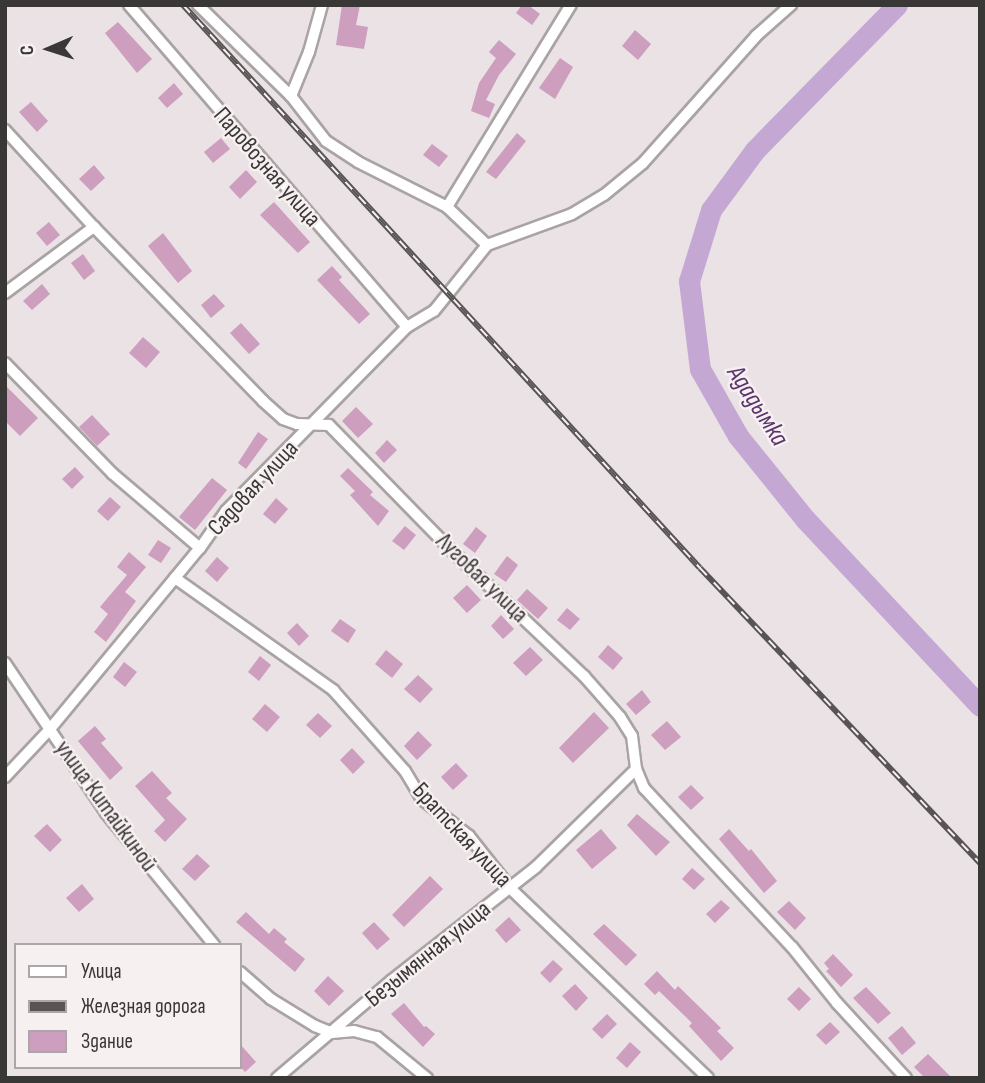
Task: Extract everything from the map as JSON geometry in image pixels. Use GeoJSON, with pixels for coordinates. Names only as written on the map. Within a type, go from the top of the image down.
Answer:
{"type":"FeatureCollection","features":[{"type":"Feature","properties":{"kind":"street","name":"Паровозная улица"},"geometry":{"type":"LineString","coordinates":[[129,5],[407,327]]}},
{"type":"Feature","properties":{"kind":"street"},"geometry":{"type":"LineString","coordinates":[[198,5],[291,96],[326,141],[358,162],[447,207],[487,245],[572,214],[604,195],[643,163],[756,36],[791,5]]}},
{"type":"Feature","properties":{"kind":"street"},"geometry":{"type":"LineString","coordinates":[[291,96],[309,52],[321,5]]}},
{"type":"Feature","properties":{"kind":"street"},"geometry":{"type":"LineString","coordinates":[[447,207],[572,5]]}},
{"type":"Feature","properties":{"kind":"street","name":"Луговая улица"},"geometry":{"type":"LineString","coordinates":[[5,130],[94,227],[284,419],[297,424],[329,425],[447,546],[607,700],[632,736],[636,769],[644,788],[792,947],[837,1003],[906,1078]]}},
{"type":"Feature","properties":{"kind":"street"},"geometry":{"type":"LineString","coordinates":[[5,293],[94,227]]}},
{"type":"Feature","properties":{"kind":"street","name":"Садовая улица"},"geometry":{"type":"LineString","coordinates":[[5,777],[50,729],[200,548],[226,511],[407,327],[434,311],[487,245]]}},
{"type":"Feature","properties":{"kind":"street"},"geometry":{"type":"LineString","coordinates":[[5,363],[113,474],[200,548]]}},
{"type":"Feature","properties":{"kind":"street","name":"Братская улица"},"geometry":{"type":"LineString","coordinates":[[175,578],[333,690],[405,771],[422,799],[469,836],[510,888],[708,1078]]}},
{"type":"Feature","properties":{"kind":"street","name":"улица Китайкиной"},"geometry":{"type":"LineString","coordinates":[[5,663],[106,813],[212,943]]}},
{"type":"Feature","properties":{"kind":"street","name":"Безымянная улица"},"geometry":{"type":"LineString","coordinates":[[277,1078],[391,980],[510,888],[636,769]]}},
{"type":"Feature","properties":{"kind":"street"},"geometry":{"type":"LineString","coordinates":[[242,974],[271,999],[332,1033],[354,1031],[377,1037],[427,1078]]}},
{"type":"Feature","properties":{"kind":"building"},"geometry":{"type":"Polygon","coordinates":[[[342,5],[360,5],[356,25],[368,27],[364,49],[336,45],[342,5]]]}},
{"type":"Feature","properties":{"kind":"building"},"geometry":{"type":"Polygon","coordinates":[[[522,5],[528,5],[540,14],[532,25],[516,13],[522,5]]]}},
{"type":"Feature","properties":{"kind":"building"},"geometry":{"type":"Polygon","coordinates":[[[118,22],[152,59],[137,73],[105,33],[118,22]]]}},
{"type":"Feature","properties":{"kind":"building"},"geometry":{"type":"Polygon","coordinates":[[[635,30],[651,44],[638,60],[622,46],[635,30]]]}},
{"type":"Feature","properties":{"kind":"building"},"geometry":{"type":"Polygon","coordinates":[[[499,40],[516,54],[499,75],[486,100],[495,104],[489,118],[471,111],[479,83],[496,58],[489,52],[499,40]]]}},
{"type":"Feature","properties":{"kind":"building"},"geometry":{"type":"Polygon","coordinates":[[[560,58],[573,67],[555,99],[539,88],[560,58]]]}},
{"type":"Feature","properties":{"kind":"building"},"geometry":{"type":"Polygon","coordinates":[[[174,83],[183,94],[167,108],[158,98],[174,83]]]}},
{"type":"Feature","properties":{"kind":"building"},"geometry":{"type":"Polygon","coordinates":[[[31,102],[48,121],[37,132],[19,112],[31,102]]]}},
{"type":"Feature","properties":{"kind":"building"},"geometry":{"type":"Polygon","coordinates":[[[517,133],[526,141],[496,179],[486,172],[517,133]]]}},
{"type":"Feature","properties":{"kind":"building"},"geometry":{"type":"Polygon","coordinates":[[[221,138],[230,149],[213,163],[204,152],[221,138]]]}},
{"type":"Feature","properties":{"kind":"building"},"geometry":{"type":"Polygon","coordinates":[[[432,144],[448,156],[439,167],[423,155],[432,144]]]}},
{"type":"Feature","properties":{"kind":"building"},"geometry":{"type":"Polygon","coordinates":[[[94,165],[105,178],[91,191],[79,179],[94,165]]]}},
{"type":"Feature","properties":{"kind":"building"},"geometry":{"type":"Polygon","coordinates":[[[246,170],[257,182],[240,199],[229,187],[246,170]]]}},
{"type":"Feature","properties":{"kind":"building"},"geometry":{"type":"Polygon","coordinates":[[[274,202],[310,242],[298,253],[260,215],[274,202]]]}},
{"type":"Feature","properties":{"kind":"building"},"geometry":{"type":"Polygon","coordinates":[[[49,222],[60,235],[47,246],[36,233],[49,222]]]}},
{"type":"Feature","properties":{"kind":"building"},"geometry":{"type":"Polygon","coordinates":[[[163,233],[192,271],[178,283],[148,246],[163,233]]]}},
{"type":"Feature","properties":{"kind":"building"},"geometry":{"type":"Polygon","coordinates":[[[83,254],[95,271],[84,280],[71,263],[83,254]]]}},
{"type":"Feature","properties":{"kind":"building"},"geometry":{"type":"Polygon","coordinates":[[[332,266],[342,277],[339,280],[370,314],[359,324],[317,280],[332,266]]]}},
{"type":"Feature","properties":{"kind":"building"},"geometry":{"type":"Polygon","coordinates":[[[42,284],[50,294],[32,310],[23,301],[42,284]]]}},
{"type":"Feature","properties":{"kind":"building"},"geometry":{"type":"Polygon","coordinates":[[[214,294],[225,306],[211,318],[201,305],[214,294]]]}},
{"type":"Feature","properties":{"kind":"building"},"geometry":{"type":"Polygon","coordinates":[[[241,323],[260,344],[249,354],[230,333],[241,323]]]}},
{"type":"Feature","properties":{"kind":"building"},"geometry":{"type":"Polygon","coordinates":[[[143,337],[160,352],[146,368],[129,353],[143,337]]]}},
{"type":"Feature","properties":{"kind":"building"},"geometry":{"type":"Polygon","coordinates":[[[5,385],[38,418],[20,436],[5,421],[5,385]]]}},
{"type":"Feature","properties":{"kind":"building"},"geometry":{"type":"Polygon","coordinates":[[[356,407],[373,424],[358,438],[342,421],[356,407]]]}},
{"type":"Feature","properties":{"kind":"building"},"geometry":{"type":"Polygon","coordinates":[[[92,415],[110,434],[97,446],[79,427],[92,415]]]}},
{"type":"Feature","properties":{"kind":"building"},"geometry":{"type":"Polygon","coordinates":[[[258,432],[268,439],[246,469],[238,463],[258,432]]]}},
{"type":"Feature","properties":{"kind":"building"},"geometry":{"type":"Polygon","coordinates":[[[387,440],[397,450],[384,463],[375,453],[387,440]]]}},
{"type":"Feature","properties":{"kind":"building"},"geometry":{"type":"Polygon","coordinates":[[[75,467],[84,477],[72,489],[62,479],[75,467]]]}},
{"type":"Feature","properties":{"kind":"building"},"geometry":{"type":"Polygon","coordinates":[[[348,468],[373,492],[370,495],[389,511],[378,526],[350,495],[355,491],[340,476],[348,468]]]}},
{"type":"Feature","properties":{"kind":"building"},"geometry":{"type":"Polygon","coordinates":[[[212,478],[227,490],[195,530],[179,517],[212,478]]]}},
{"type":"Feature","properties":{"kind":"building"},"geometry":{"type":"Polygon","coordinates":[[[110,497],[121,507],[108,521],[97,511],[110,497]]]}},
{"type":"Feature","properties":{"kind":"building"},"geometry":{"type":"Polygon","coordinates":[[[276,498],[288,509],[275,524],[263,514],[276,498]]]}},
{"type":"Feature","properties":{"kind":"building"},"geometry":{"type":"Polygon","coordinates":[[[405,526],[416,535],[404,550],[392,541],[405,526]]]}},
{"type":"Feature","properties":{"kind":"building"},"geometry":{"type":"Polygon","coordinates":[[[476,527],[487,536],[475,553],[463,544],[476,527]]]}},
{"type":"Feature","properties":{"kind":"building"},"geometry":{"type":"Polygon","coordinates":[[[158,540],[171,548],[161,563],[148,555],[158,540]]]}},
{"type":"Feature","properties":{"kind":"building"},"geometry":{"type":"Polygon","coordinates":[[[129,552],[146,567],[125,592],[136,601],[106,642],[94,632],[108,614],[100,607],[127,575],[117,567],[129,552]]]}},
{"type":"Feature","properties":{"kind":"building"},"geometry":{"type":"Polygon","coordinates":[[[507,556],[518,565],[506,582],[494,574],[507,556]]]}},
{"type":"Feature","properties":{"kind":"building"},"geometry":{"type":"Polygon","coordinates":[[[217,557],[229,568],[217,582],[205,571],[217,557]]]}},
{"type":"Feature","properties":{"kind":"building"},"geometry":{"type":"Polygon","coordinates":[[[467,585],[481,600],[467,613],[453,598],[467,585]]]}},
{"type":"Feature","properties":{"kind":"building"},"geometry":{"type":"Polygon","coordinates":[[[527,589],[548,608],[538,619],[517,600],[527,589]]]}},
{"type":"Feature","properties":{"kind":"building"},"geometry":{"type":"Polygon","coordinates":[[[567,608],[580,619],[570,630],[557,620],[567,608]]]}},
{"type":"Feature","properties":{"kind":"building"},"geometry":{"type":"Polygon","coordinates":[[[501,615],[514,629],[503,639],[491,626],[501,615]]]}},
{"type":"Feature","properties":{"kind":"building"},"geometry":{"type":"Polygon","coordinates":[[[340,619],[356,630],[348,643],[331,631],[340,619]]]}},
{"type":"Feature","properties":{"kind":"building"},"geometry":{"type":"Polygon","coordinates":[[[297,623],[309,636],[299,646],[287,633],[297,623]]]}},
{"type":"Feature","properties":{"kind":"building"},"geometry":{"type":"Polygon","coordinates":[[[608,645],[623,658],[613,670],[598,657],[608,645]]]}},
{"type":"Feature","properties":{"kind":"building"},"geometry":{"type":"Polygon","coordinates":[[[530,647],[543,660],[526,676],[513,663],[530,647]]]}},
{"type":"Feature","properties":{"kind":"building"},"geometry":{"type":"Polygon","coordinates":[[[386,650],[403,664],[392,678],[375,664],[386,650]]]}},
{"type":"Feature","properties":{"kind":"building"},"geometry":{"type":"Polygon","coordinates":[[[260,656],[271,665],[259,681],[248,672],[260,656]]]}},
{"type":"Feature","properties":{"kind":"building"},"geometry":{"type":"Polygon","coordinates":[[[124,662],[137,672],[125,687],[113,677],[124,662]]]}},
{"type":"Feature","properties":{"kind":"building"},"geometry":{"type":"Polygon","coordinates":[[[418,675],[433,689],[420,703],[404,689],[418,675]]]}},
{"type":"Feature","properties":{"kind":"building"},"geometry":{"type":"Polygon","coordinates":[[[642,690],[651,702],[636,715],[626,704],[642,690]]]}},
{"type":"Feature","properties":{"kind":"building"},"geometry":{"type":"Polygon","coordinates":[[[265,704],[280,717],[267,732],[252,719],[265,704]]]}},
{"type":"Feature","properties":{"kind":"building"},"geometry":{"type":"Polygon","coordinates":[[[594,712],[609,728],[573,763],[559,748],[594,712]]]}},
{"type":"Feature","properties":{"kind":"building"},"geometry":{"type":"Polygon","coordinates":[[[318,713],[332,726],[320,738],[306,725],[318,713]]]}},
{"type":"Feature","properties":{"kind":"building"},"geometry":{"type":"Polygon","coordinates":[[[667,721],[681,737],[665,750],[651,735],[667,721]]]}},
{"type":"Feature","properties":{"kind":"building"},"geometry":{"type":"Polygon","coordinates":[[[95,726],[106,739],[101,743],[123,768],[110,780],[78,741],[95,726]]]}},
{"type":"Feature","properties":{"kind":"building"},"geometry":{"type":"Polygon","coordinates":[[[418,731],[432,745],[417,760],[404,746],[418,731]]]}},
{"type":"Feature","properties":{"kind":"building"},"geometry":{"type":"Polygon","coordinates":[[[352,748],[365,762],[353,774],[340,760],[352,748]]]}},
{"type":"Feature","properties":{"kind":"building"},"geometry":{"type":"Polygon","coordinates":[[[456,763],[468,776],[453,790],[441,777],[456,763]]]}},
{"type":"Feature","properties":{"kind":"building"},"geometry":{"type":"Polygon","coordinates":[[[152,771],[172,793],[166,798],[187,819],[165,842],[154,831],[165,820],[135,786],[152,771]]]}},
{"type":"Feature","properties":{"kind":"building"},"geometry":{"type":"Polygon","coordinates":[[[691,785],[704,798],[691,810],[678,797],[691,785]]]}},
{"type":"Feature","properties":{"kind":"building"},"geometry":{"type":"Polygon","coordinates":[[[637,814],[670,842],[656,856],[627,825],[637,814]]]}},
{"type":"Feature","properties":{"kind":"building"},"geometry":{"type":"Polygon","coordinates":[[[47,824],[62,840],[50,852],[34,836],[47,824]]]}},
{"type":"Feature","properties":{"kind":"building"},"geometry":{"type":"Polygon","coordinates":[[[601,829],[617,848],[592,869],[576,850],[601,829]]]}},
{"type":"Feature","properties":{"kind":"building"},"geometry":{"type":"Polygon","coordinates":[[[729,829],[749,851],[751,849],[777,881],[764,893],[719,839],[729,829]]]}},
{"type":"Feature","properties":{"kind":"building"},"geometry":{"type":"Polygon","coordinates":[[[197,854],[210,866],[195,881],[182,869],[197,854]]]}},
{"type":"Feature","properties":{"kind":"building"},"geometry":{"type":"Polygon","coordinates":[[[692,868],[705,879],[694,890],[682,879],[692,868]]]}},
{"type":"Feature","properties":{"kind":"building"},"geometry":{"type":"Polygon","coordinates":[[[430,876],[443,889],[404,927],[392,915],[430,876]]]}},
{"type":"Feature","properties":{"kind":"building"},"geometry":{"type":"Polygon","coordinates":[[[82,884],[94,899],[79,912],[66,898],[82,884]]]}},
{"type":"Feature","properties":{"kind":"building"},"geometry":{"type":"Polygon","coordinates":[[[721,900],[730,908],[715,923],[706,914],[721,900]]]}},
{"type":"Feature","properties":{"kind":"building"},"geometry":{"type":"Polygon","coordinates":[[[789,901],[806,918],[795,930],[777,912],[789,901]]]}},
{"type":"Feature","properties":{"kind":"building"},"geometry":{"type":"Polygon","coordinates":[[[246,912],[269,934],[274,928],[287,939],[284,942],[305,959],[295,972],[236,922],[246,912]]]}},
{"type":"Feature","properties":{"kind":"building"},"geometry":{"type":"Polygon","coordinates":[[[509,917],[521,930],[506,943],[495,930],[509,917]]]}},
{"type":"Feature","properties":{"kind":"building"},"geometry":{"type":"Polygon","coordinates":[[[374,922],[390,939],[377,950],[362,933],[374,922]]]}},
{"type":"Feature","properties":{"kind":"building"},"geometry":{"type":"Polygon","coordinates":[[[604,924],[637,955],[626,966],[593,934],[604,924]]]}},
{"type":"Feature","properties":{"kind":"building"},"geometry":{"type":"Polygon","coordinates":[[[833,954],[853,975],[841,987],[826,971],[829,969],[824,963],[833,954]]]}},
{"type":"Feature","properties":{"kind":"building"},"geometry":{"type":"Polygon","coordinates":[[[553,960],[563,969],[550,983],[540,973],[553,960]]]}},
{"type":"Feature","properties":{"kind":"building"},"geometry":{"type":"Polygon","coordinates":[[[657,971],[675,990],[678,986],[721,1028],[717,1031],[734,1048],[721,1061],[689,1026],[692,1023],[659,991],[655,995],[644,984],[657,971]]]}},
{"type":"Feature","properties":{"kind":"building"},"geometry":{"type":"Polygon","coordinates":[[[328,976],[344,991],[329,1006],[314,991],[328,976]]]}},
{"type":"Feature","properties":{"kind":"building"},"geometry":{"type":"Polygon","coordinates":[[[575,984],[588,998],[576,1011],[562,996],[575,984]]]}},
{"type":"Feature","properties":{"kind":"building"},"geometry":{"type":"Polygon","coordinates":[[[799,987],[811,999],[799,1011],[787,999],[799,987]]]}},
{"type":"Feature","properties":{"kind":"building"},"geometry":{"type":"Polygon","coordinates":[[[866,987],[891,1013],[878,1024],[853,998],[866,987]]]}},
{"type":"Feature","properties":{"kind":"building"},"geometry":{"type":"Polygon","coordinates":[[[404,1003],[424,1027],[435,1034],[423,1047],[391,1014],[404,1003]]]}},
{"type":"Feature","properties":{"kind":"building"},"geometry":{"type":"Polygon","coordinates":[[[607,1014],[617,1024],[602,1039],[592,1029],[607,1014]]]}},
{"type":"Feature","properties":{"kind":"building"},"geometry":{"type":"Polygon","coordinates":[[[830,1022],[840,1032],[826,1045],[816,1035],[830,1022]]]}},
{"type":"Feature","properties":{"kind":"building"},"geometry":{"type":"Polygon","coordinates":[[[902,1026],[916,1043],[902,1055],[888,1038],[902,1026]]]}},
{"type":"Feature","properties":{"kind":"building"},"geometry":{"type":"Polygon","coordinates":[[[630,1042],[641,1052],[627,1068],[616,1058],[630,1042]]]}},
{"type":"Feature","properties":{"kind":"building"},"geometry":{"type":"Polygon","coordinates":[[[242,1046],[256,1062],[245,1072],[242,1068],[242,1046]]]}},
{"type":"Feature","properties":{"kind":"building"},"geometry":{"type":"Polygon","coordinates":[[[928,1054],[952,1078],[925,1078],[914,1067],[928,1054]]]}},
{"type":"Feature","properties":{"kind":"waterway","name":"Ададымка"},"geometry":{"type":"LineString","coordinates":[[897,5],[755,150],[711,210],[689,281],[700,369],[738,436],[805,519],[980,706]]}},
{"type":"Feature","properties":{"kind":"railway"},"geometry":{"type":"LineString","coordinates":[[183,5],[700,568],[980,863]]}}]}
